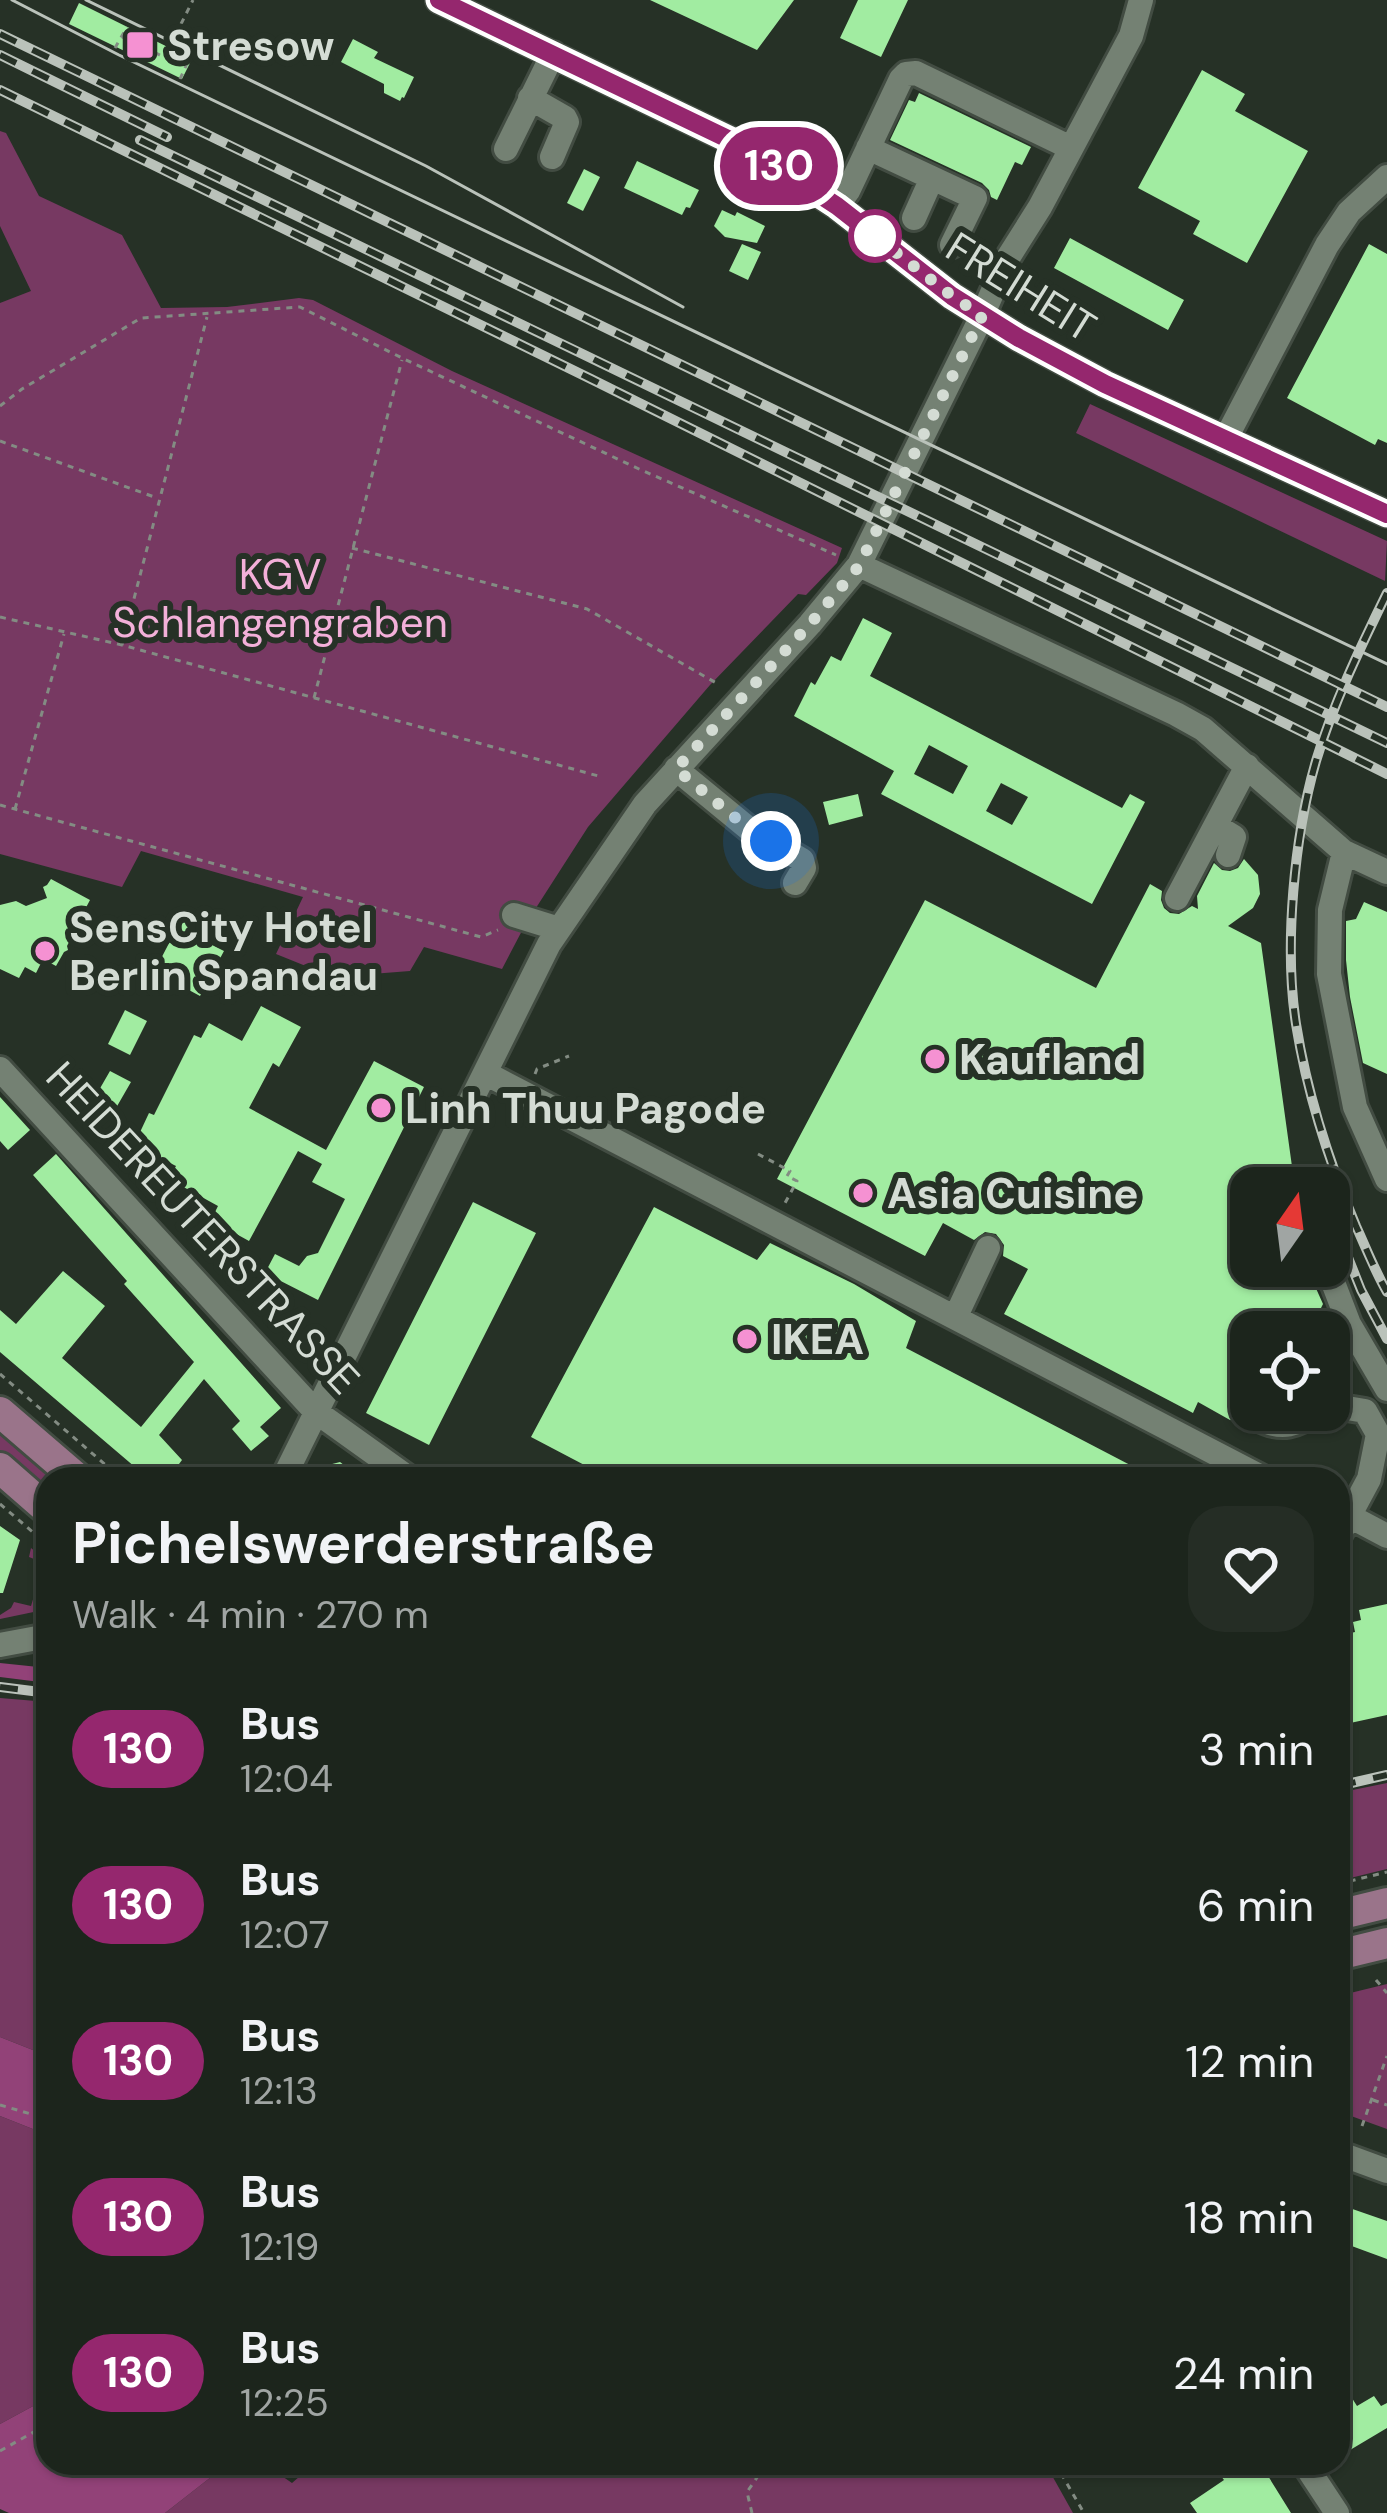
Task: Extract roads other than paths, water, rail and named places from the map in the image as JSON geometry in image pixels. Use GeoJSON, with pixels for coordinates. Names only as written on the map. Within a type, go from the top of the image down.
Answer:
{"type":"FeatureCollection","features":[{"type":"Feature","properties":{"kind":"main road"},"geometry":{"type":"LineString","coordinates":[[0,1412],[64,1467]]}},
{"type":"Feature","properties":{"kind":"main road"},"geometry":{"type":"LineString","coordinates":[[0,1468],[36,1500]]}},
{"type":"Feature","properties":{"kind":"main road"},"geometry":{"type":"LineString","coordinates":[[1350,1912],[1387,1903]]}},
{"type":"Feature","properties":{"kind":"main road"},"geometry":{"type":"LineString","coordinates":[[1350,1952],[1387,1943]]}},
{"type":"Feature","properties":{"kind":"street","name":"FREIHEIT"},"geometry":{"type":"LineString","coordinates":[[439,0],[753,151],[837,206],[982,316],[1105,384],[1387,514]]}},
{"type":"Feature","properties":{"kind":"street"},"geometry":{"type":"LineString","coordinates":[[289,1467],[559,929],[645,804],[859,566],[1006,261],[1131,36],[1141,0]]}},
{"type":"Feature","properties":{"kind":"street"},"geometry":{"type":"LineString","coordinates":[[506,149],[553,54]]}},
{"type":"Feature","properties":{"kind":"street"},"geometry":{"type":"LineString","coordinates":[[837,206],[906,74],[916,73],[1071,148]]}},
{"type":"Feature","properties":{"kind":"street"},"geometry":{"type":"LineString","coordinates":[[530,98],[568,122],[552,157]]}},
{"type":"Feature","properties":{"kind":"street"},"geometry":{"type":"LineString","coordinates":[[868,148],[975,198],[952,245]]}},
{"type":"Feature","properties":{"kind":"street"},"geometry":{"type":"LineString","coordinates":[[1226,440],[1327,245],[1348,212],[1387,177]]}},
{"type":"Feature","properties":{"kind":"street"},"geometry":{"type":"LineString","coordinates":[[914,218],[932,178]]}},
{"type":"Feature","properties":{"kind":"street"},"geometry":{"type":"LineString","coordinates":[[859,566],[1203,729],[1344,852],[1387,872]]}},
{"type":"Feature","properties":{"kind":"street"},"geometry":{"type":"LineString","coordinates":[[1178,898],[1247,766]]}},
{"type":"Feature","properties":{"kind":"street"},"geometry":{"type":"LineString","coordinates":[[676,769],[749,829],[802,860],[804,868],[796,883]]}},
{"type":"Feature","properties":{"kind":"street"},"geometry":{"type":"LineString","coordinates":[[1216,826],[1234,837],[1228,855]]}},
{"type":"Feature","properties":{"kind":"street"},"geometry":{"type":"LineString","coordinates":[[1344,852],[1330,910],[1329,974],[1355,1107],[1387,1179]]}},
{"type":"Feature","properties":{"kind":"street"},"geometry":{"type":"LineString","coordinates":[[513,920],[559,929]]}},
{"type":"Feature","properties":{"kind":"street","name":"HEIDEREUTERSTRASSE"},"geometry":{"type":"LineString","coordinates":[[0,1069],[315,1412],[393,1467]]}},
{"type":"Feature","properties":{"kind":"street"},"geometry":{"type":"LineString","coordinates":[[485,1073],[1239,1467]]}},
{"type":"Feature","properties":{"kind":"street"},"geometry":{"type":"LineString","coordinates":[[956,1316],[988,1248]]}},
{"type":"Feature","properties":{"kind":"street"},"geometry":{"type":"LineString","coordinates":[[1350,1343],[1383,1381],[1350,1398]]}},
{"type":"Feature","properties":{"kind":"street"},"geometry":{"type":"LineString","coordinates":[[1350,1409],[1365,1411],[1378,1434],[1382,1472],[1350,1511]]}},
{"type":"Feature","properties":{"kind":"street"},"geometry":{"type":"LineString","coordinates":[[1350,1524],[1387,1536]]}},
{"type":"Feature","properties":{"kind":"street"},"geometry":{"type":"LineString","coordinates":[[0,1648],[36,1639]]}},
{"type":"Feature","properties":{"kind":"street"},"geometry":{"type":"LineString","coordinates":[[0,1648],[36,1655]]}},
{"type":"Feature","properties":{"kind":"street"},"geometry":{"type":"LineString","coordinates":[[1350,2157],[1387,2171]]}},
{"type":"Feature","properties":{"kind":"street"},"geometry":{"type":"LineString","coordinates":[[1312,2475],[1337,2513]]}},
{"type":"Feature","properties":{"kind":"tram line"},"geometry":{"type":"LineString","coordinates":[[12,0],[1387,664]]}},
{"type":"Feature","properties":{"kind":"tram line"},"geometry":{"type":"LineString","coordinates":[[86,0],[426,166],[683,307]]}},
{"type":"Feature","properties":{"kind":"railway"},"geometry":{"type":"LineString","coordinates":[[0,34],[1387,707]]}},
{"type":"Feature","properties":{"kind":"railway"},"geometry":{"type":"LineString","coordinates":[[0,55],[167,137]]}},
{"type":"Feature","properties":{"kind":"railway"},"geometry":{"type":"LineString","coordinates":[[0,90],[1387,774]]}},
{"type":"Feature","properties":{"kind":"railway"},"geometry":{"type":"LineString","coordinates":[[140,140],[1387,743]]}},
{"type":"Feature","properties":{"kind":"railway"},"geometry":{"type":"LineString","coordinates":[[1387,593],[1339,697],[1316,761],[1297,857],[1291,927],[1296,1024],[1306,1076],[1346,1202],[1387,1292]]}},
{"type":"Feature","properties":{"kind":"railway"},"geometry":{"type":"LineString","coordinates":[[1350,1262],[1387,1339]]}},
{"type":"Feature","properties":{"kind":"railway"},"geometry":{"type":"LineString","coordinates":[[0,1687],[36,1692]]}},
{"type":"Feature","properties":{"kind":"railway"},"geometry":{"type":"LineString","coordinates":[[1350,1783],[1387,1775]]}},
{"type":"Feature","properties":{"kind":"place","name":"Stresow"},"geometry":{"type":"Point","coordinates":[140,45]}},
{"type":"Feature","properties":{"kind":"place","name":"SensCity Hotel Berlin Spandau"},"geometry":{"type":"Point","coordinates":[45,951]}},
{"type":"Feature","properties":{"kind":"place","name":"Kaufland"},"geometry":{"type":"Point","coordinates":[935,1059]}},
{"type":"Feature","properties":{"kind":"place","name":"Linh Thuu Pagode"},"geometry":{"type":"Point","coordinates":[381,1108]}},
{"type":"Feature","properties":{"kind":"place","name":"Asia Cuisine"},"geometry":{"type":"Point","coordinates":[863,1193]}},
{"type":"Feature","properties":{"kind":"place","name":"IKEA"},"geometry":{"type":"Point","coordinates":[747,1339]}},
{"type":"Feature","properties":{"kind":"park label","name":"KGV Schlangengraben"},"geometry":{"type":"Point","coordinates":[280,598]}}]}
